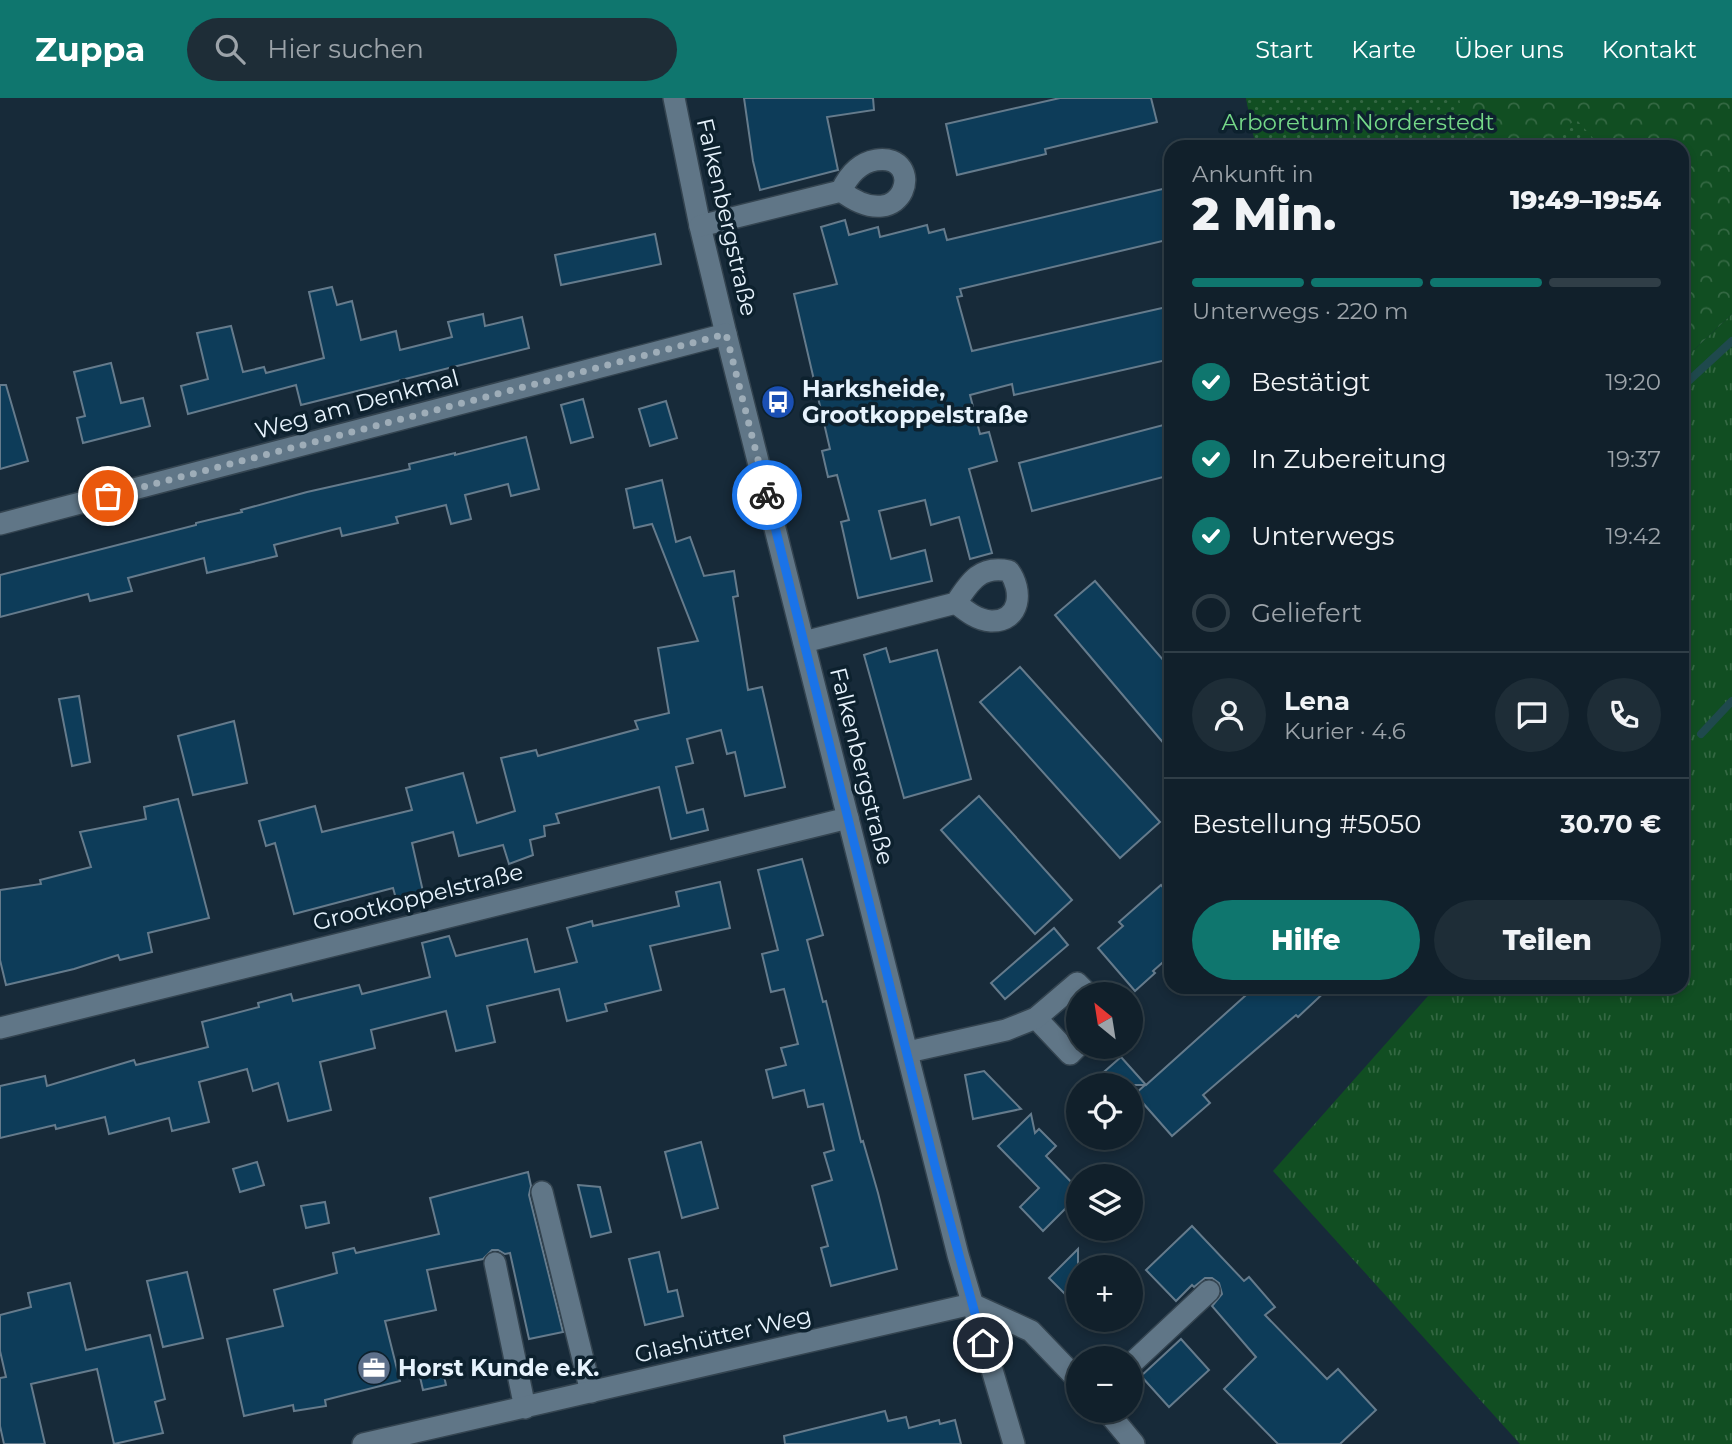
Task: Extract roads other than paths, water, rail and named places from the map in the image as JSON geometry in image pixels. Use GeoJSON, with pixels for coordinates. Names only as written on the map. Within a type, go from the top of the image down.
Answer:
{"type":"FeatureCollection","features":[{"type":"Feature","properties":{"kind":"street","name":"Falkenbergstraße"},"geometry":{"type":"LineString","coordinates":[[674,98],[700,226],[726,334],[848,818],[972,1304],[1014,1444]]}},
{"type":"Feature","properties":{"kind":"street"},"geometry":{"type":"LineString","coordinates":[[700,226],[841,191]]}},
{"type":"Feature","properties":{"kind":"street","name":"Weg am Denkmal"},"geometry":{"type":"LineString","coordinates":[[0,524],[726,334]]}},
{"type":"Feature","properties":{"kind":"street"},"geometry":{"type":"LineString","coordinates":[[804,642],[956,603]]}},
{"type":"Feature","properties":{"kind":"street","name":"Grootkoppelstraße"},"geometry":{"type":"LineString","coordinates":[[0,1028],[848,818]]}},
{"type":"Feature","properties":{"kind":"street"},"geometry":{"type":"LineString","coordinates":[[908,1052],[1006,1030],[1036,1018],[1066,992]]}},
{"type":"Feature","properties":{"kind":"street"},"geometry":{"type":"LineString","coordinates":[[1036,1018],[1066,1050]]}},
{"type":"Feature","properties":{"kind":"street"},"geometry":{"type":"LineString","coordinates":[[542,1192],[591,1392]]}},
{"type":"Feature","properties":{"kind":"street"},"geometry":{"type":"LineString","coordinates":[[495,1263],[525,1408]]}},
{"type":"Feature","properties":{"kind":"street"},"geometry":{"type":"LineString","coordinates":[[1143,1353],[1209,1291]]}},
{"type":"Feature","properties":{"kind":"street"},"geometry":{"type":"LineString","coordinates":[[972,1304],[1031,1331],[1066,1367]]}},
{"type":"Feature","properties":{"kind":"street","name":"Glashütter Weg"},"geometry":{"type":"LineString","coordinates":[[363,1444],[972,1304]]}},
{"type":"Feature","properties":{"kind":"street"},"geometry":{"type":"LineString","coordinates":[[1117,1423],[1134,1444]]}},
{"type":"Feature","properties":{"kind":"waterway"},"geometry":{"type":"LineString","coordinates":[[1689,381],[1732,341]]}},
{"type":"Feature","properties":{"kind":"waterway"},"geometry":{"type":"LineString","coordinates":[[1701,734],[1732,701]]}},
{"type":"Feature","properties":{"kind":"place","name":"Harksheide, Grootkoppelstraße"},"geometry":{"type":"Point","coordinates":[778,402]}},
{"type":"Feature","properties":{"kind":"place","name":"Horst Kunde e.K."},"geometry":{"type":"Point","coordinates":[374,1368]}},
{"type":"Feature","properties":{"kind":"park label","name":"Arboretum Norderstedt"},"geometry":{"type":"Point","coordinates":[1358,122]}}]}
